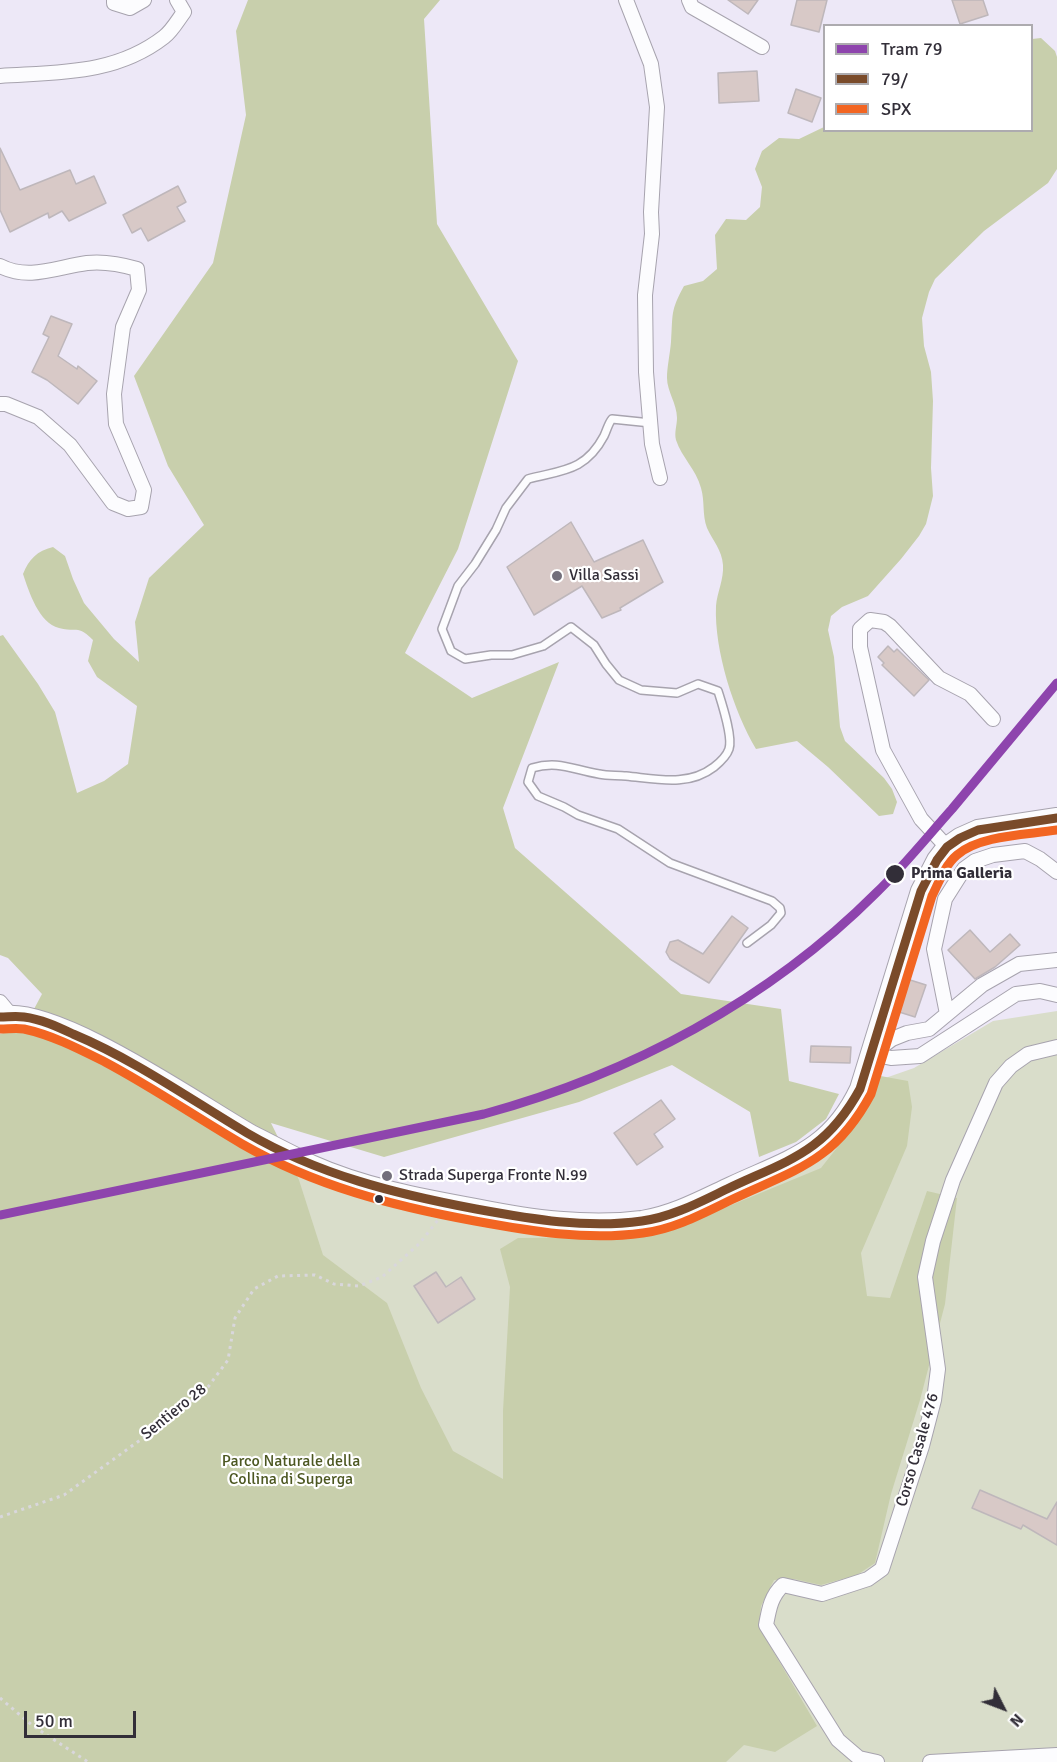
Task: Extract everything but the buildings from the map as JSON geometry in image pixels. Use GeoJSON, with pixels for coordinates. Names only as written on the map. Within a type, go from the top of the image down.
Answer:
{"type":"FeatureCollection","features":[{"type":"Feature","properties":{"kind":"street"},"geometry":{"type":"LineString","coordinates":[[114,0],[114,3],[130,8],[144,0]]}},
{"type":"Feature","properties":{"kind":"street"},"geometry":{"type":"LineString","coordinates":[[0,76],[93,69],[130,59],[165,36],[184,12],[177,0]]}},
{"type":"Feature","properties":{"kind":"street"},"geometry":{"type":"LineString","coordinates":[[626,0],[651,63],[657,107],[651,212],[652,234],[645,295],[646,372],[652,444],[660,478]]}},
{"type":"Feature","properties":{"kind":"street"},"geometry":{"type":"LineString","coordinates":[[689,0],[692,7],[762,46]]}},
{"type":"Feature","properties":{"kind":"street"},"geometry":{"type":"LineString","coordinates":[[0,266],[10,272],[41,273],[88,263],[118,263],[137,269],[139,290],[123,327],[114,394],[116,424],[144,490],[141,507],[128,509],[113,503],[70,445],[38,417],[6,404],[0,404]]}},
{"type":"Feature","properties":{"kind":"street"},"geometry":{"type":"LineString","coordinates":[[947,847],[921,819],[883,750],[860,647],[860,629],[870,620],[884,622],[939,678],[970,694],[993,718]]}},
{"type":"Feature","properties":{"kind":"street"},"geometry":{"type":"LineString","coordinates":[[3,1011],[52,1023],[94,1042],[251,1134],[312,1165],[358,1182],[442,1203],[524,1218],[609,1224],[659,1217],[689,1206],[817,1146],[837,1126],[855,1098],[872,1054],[921,891],[928,874],[947,847],[978,830],[1057,818]]}},
{"type":"Feature","properties":{"kind":"street"},"geometry":{"type":"LineString","coordinates":[[947,1014],[934,949],[945,899],[964,869],[975,861],[993,855],[1025,851],[1057,872]]}},
{"type":"Feature","properties":{"kind":"street"},"geometry":{"type":"LineString","coordinates":[[872,1054],[892,1039],[928,1029],[982,985],[1019,964],[1057,960]]}},
{"type":"Feature","properties":{"kind":"street"},"geometry":{"type":"LineString","coordinates":[[872,1054],[891,1058],[920,1056],[1016,994],[1040,991],[1057,995]]}},
{"type":"Feature","properties":{"kind":"street","name":"Corso Casale 476"},"geometry":{"type":"LineString","coordinates":[[877,1762],[859,1758],[838,1740],[766,1625],[768,1610],[774,1593],[783,1585],[822,1594],[868,1580],[882,1569],[922,1446],[934,1400],[938,1369],[925,1277],[933,1241],[953,1180],[996,1083],[1011,1066],[1028,1054],[1057,1047]]}},
{"type":"Feature","properties":{"kind":"street"},"geometry":{"type":"LineString","coordinates":[[930,1762],[1057,1755]]}},
{"type":"Feature","properties":{"kind":"lane"},"geometry":{"type":"LineString","coordinates":[[651,423],[640,424],[612,419],[604,436],[578,466],[564,472],[528,479],[506,508],[496,530],[458,586],[442,628],[451,651],[465,659],[512,655],[543,646],[571,627],[594,645],[619,680],[640,690],[677,693],[698,684],[718,691],[727,724],[729,749],[719,763],[704,774],[678,781],[655,780],[600,774],[568,766],[547,764],[532,768],[528,782],[538,796],[578,815],[618,829],[670,863],[772,901],[780,908],[781,913],[771,925],[747,943]]}},
{"type":"Feature","properties":{"kind":"path","name":"Sentiero 28"},"geometry":{"type":"LineString","coordinates":[[0,1517],[64,1495],[161,1425],[208,1387],[228,1360],[235,1318],[254,1289],[278,1276],[315,1275],[334,1284],[359,1286],[382,1276],[419,1244],[440,1218],[442,1203]]}},
{"type":"Feature","properties":{"kind":"path"},"geometry":{"type":"LineString","coordinates":[[0,1698],[33,1726],[88,1762]]}},
{"type":"Feature","properties":{"kind":"green space"},"geometry":{"type":"Polygon","coordinates":[[[248,0],[440,0],[424,19],[437,224],[518,361],[458,549],[405,653],[472,698],[559,662],[503,808],[515,848],[681,994],[781,1009],[789,1081],[839,1094],[826,1119],[796,1142],[759,1157],[750,1112],[672,1065],[579,1102],[384,1157],[271,1123],[299,1180],[323,1255],[387,1303],[421,1388],[453,1451],[503,1479],[503,1411],[510,1287],[500,1249],[518,1238],[639,1237],[729,1206],[821,1168],[847,1135],[862,1108],[875,1075],[908,1081],[912,1107],[907,1146],[861,1253],[867,1296],[890,1298],[927,1191],[957,1198],[945,1304],[920,1400],[891,1494],[875,1563],[857,1575],[821,1585],[794,1579],[774,1580],[761,1606],[759,1627],[817,1726],[775,1752],[744,1745],[726,1762],[0,1762],[0,1034],[25,1026],[42,994],[8,958],[0,955],[0,636],[3,635],[55,712],[77,793],[104,781],[128,764],[137,706],[97,677],[88,661],[93,640],[88,635],[80,630],[59,628],[46,620],[36,606],[23,574],[31,560],[42,551],[53,547],[65,556],[84,603],[114,639],[139,662],[135,622],[149,578],[204,525],[168,466],[134,376],[213,263],[246,115],[236,31],[248,0]]]}},
{"type":"Feature","properties":{"kind":"green space"},"geometry":{"type":"Polygon","coordinates":[[[1041,38],[1055,51],[1057,57],[1057,169],[1048,183],[984,231],[935,279],[922,318],[924,346],[931,372],[933,401],[931,468],[933,496],[926,524],[901,559],[868,596],[842,607],[831,616],[828,630],[834,657],[840,727],[845,741],[884,778],[897,802],[893,814],[879,816],[797,741],[756,749],[740,717],[727,680],[718,642],[716,606],[722,575],[722,560],[705,523],[699,481],[675,437],[677,413],[667,378],[673,313],[684,286],[703,281],[717,269],[715,235],[726,219],[746,220],[760,207],[762,187],[755,169],[762,151],[779,138],[799,139],[823,127],[823,132],[1033,132],[1033,39],[1041,38]]]}},
{"type":"Feature","properties":{"kind":"green space","name":"Parco Naturale della Collina di Superga"},"geometry":{"type":"Polygon","coordinates":[[[1057,1011],[1057,1762],[0,1762],[0,1219],[290,1166],[486,1227],[598,1229],[654,1222],[814,1159],[871,1083],[914,1068],[993,1021],[1057,1011]]]}},
{"type":"Feature","properties":{"kind":"tram line","name":"79"},"geometry":{"type":"LineString","coordinates":[[0,1215],[484,1114],[592,1078],[644,1055],[743,1000],[834,932],[905,862],[1057,683]]}},
{"type":"Feature","properties":{"kind":"transit line","name":"79/"},"geometry":{"type":"LineString","coordinates":[[0,1017],[37,1020],[96,1044],[274,1148],[330,1172],[358,1181],[446,1203],[538,1219],[601,1224],[653,1219],[686,1208],[787,1161],[819,1141],[833,1128],[860,1089],[921,891],[937,860],[947,847],[978,830],[1057,818]]}},
{"type":"Feature","properties":{"kind":"transit line","name":"SPX"},"geometry":{"type":"LineString","coordinates":[[0,1029],[24,1029],[75,1047],[105,1062],[270,1159],[355,1193],[414,1209],[538,1231],[601,1236],[655,1231],[689,1220],[795,1170],[828,1149],[857,1117],[871,1094],[932,896],[949,864],[957,855],[978,843],[1057,830]]}},
{"type":"Feature","properties":{"kind":"place","name":"Villa Sassi"},"geometry":{"type":"Point","coordinates":[557,576]}},
{"type":"Feature","properties":{"kind":"place","name":"Prima Galleria"},"geometry":{"type":"Point","coordinates":[895,874]}},
{"type":"Feature","properties":{"kind":"place","name":"Strada Superga Fronte N.99"},"geometry":{"type":"Point","coordinates":[387,1176]}}]}
